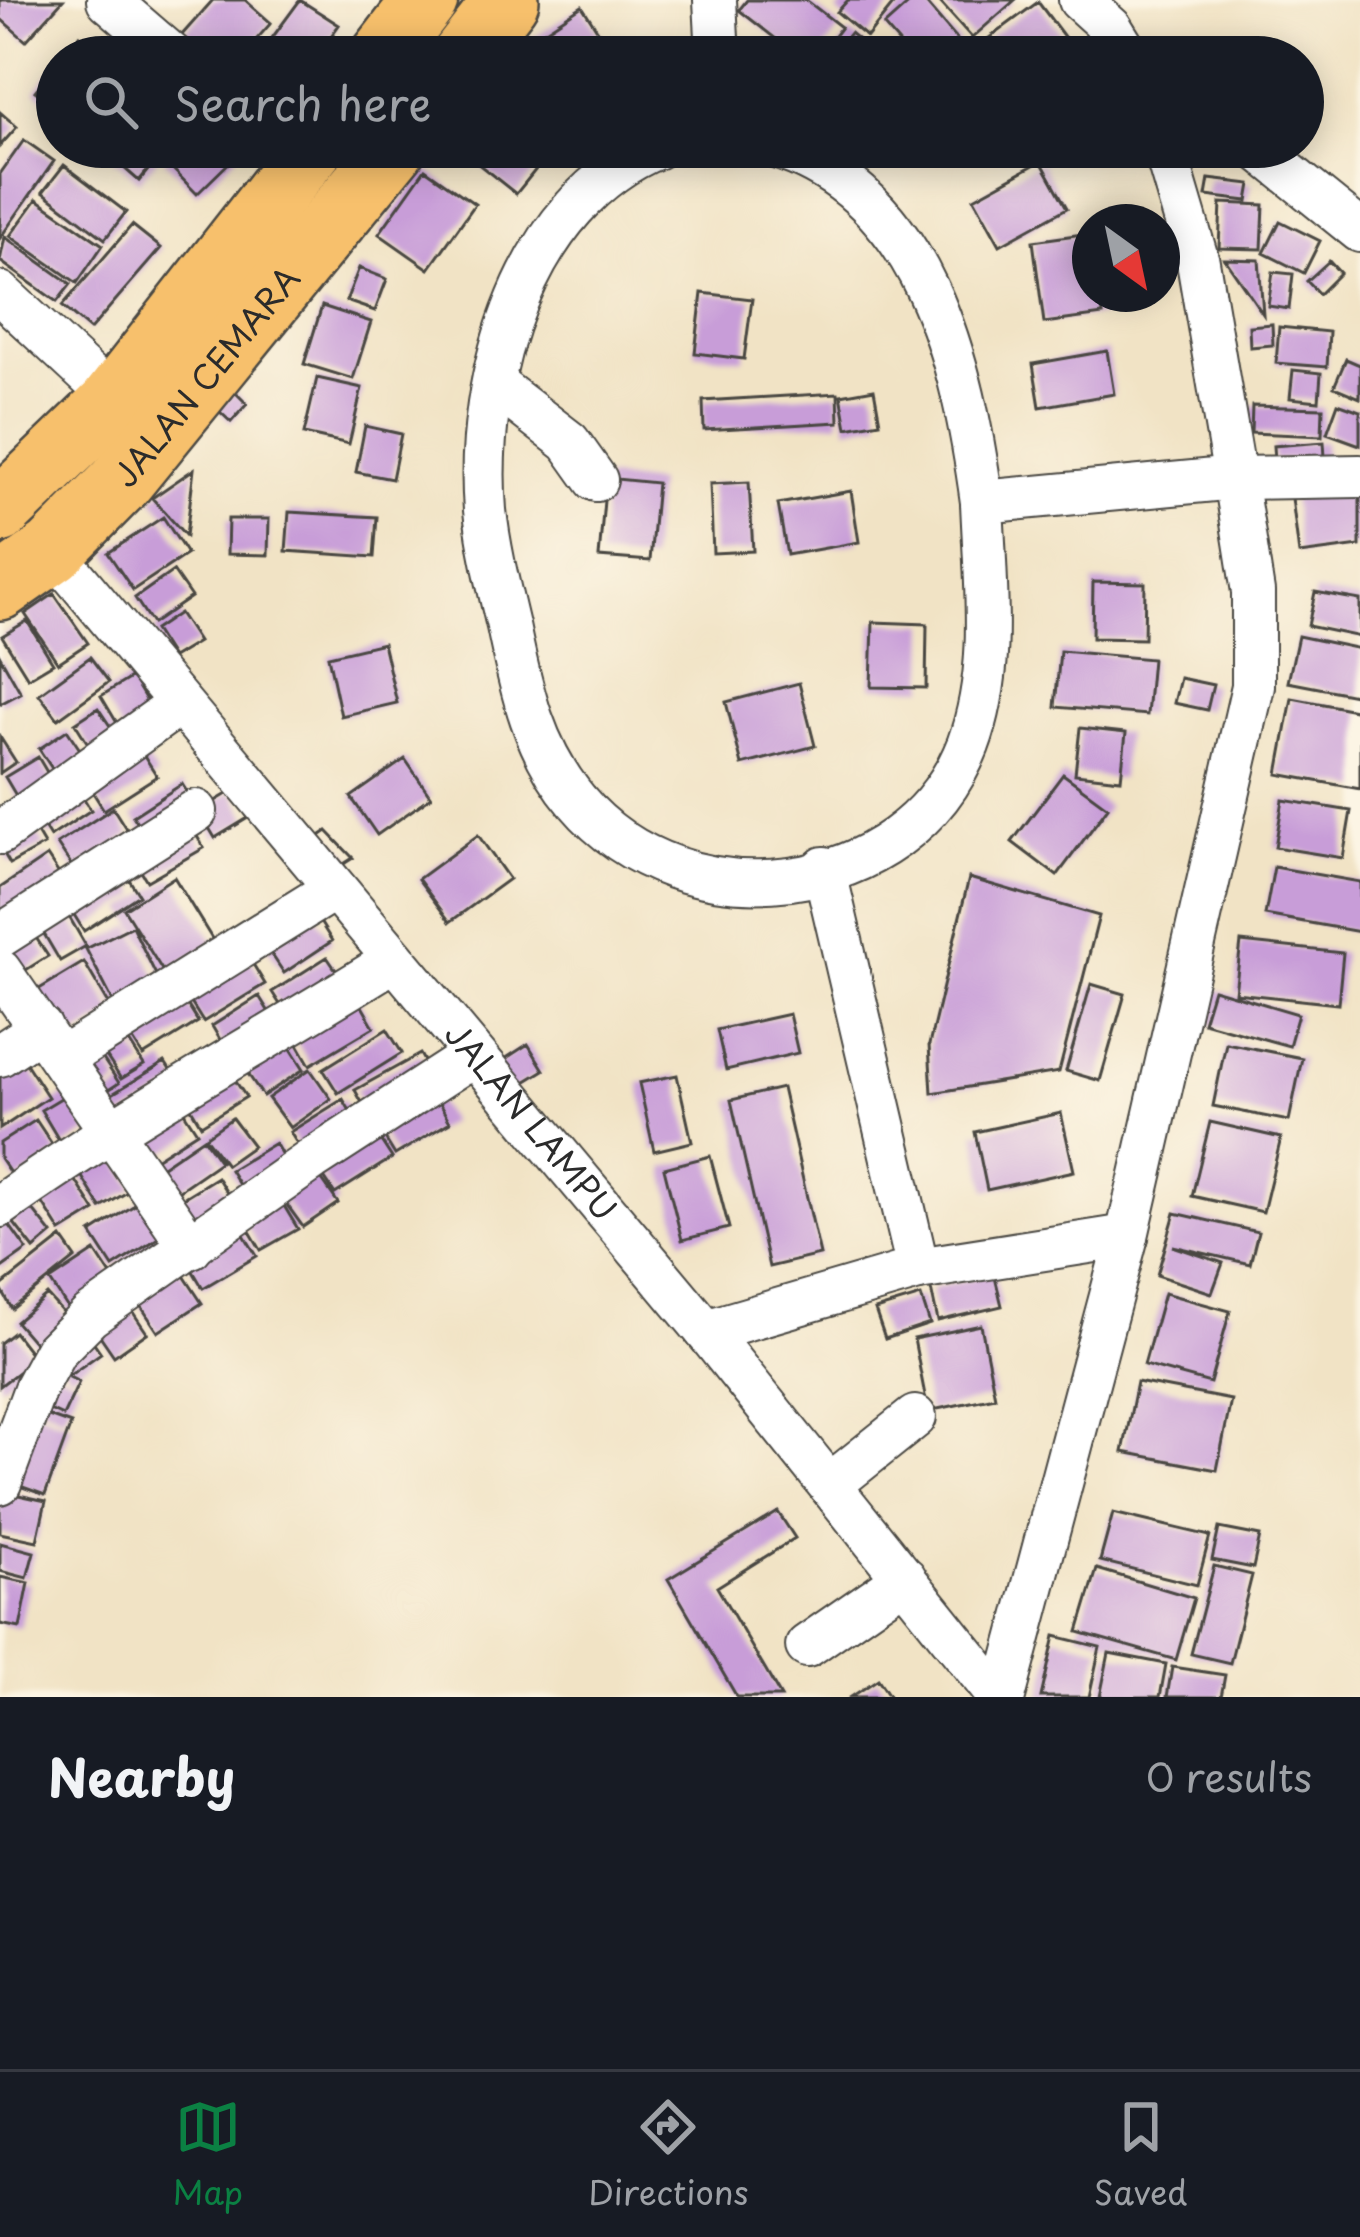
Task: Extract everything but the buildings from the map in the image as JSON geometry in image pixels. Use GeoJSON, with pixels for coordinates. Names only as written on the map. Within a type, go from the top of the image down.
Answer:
{"type":"FeatureCollection","features":[{"type":"Feature","properties":{"kind":"highway"},"geometry":{"type":"LineString","coordinates":[[373,36],[400,0]]}},
{"type":"Feature","properties":{"kind":"highway"},"geometry":{"type":"LineString","coordinates":[[398,36],[426,0]]}},
{"type":"Feature","properties":{"kind":"highway"},"geometry":{"type":"LineString","coordinates":[[448,36],[476,0]]}},
{"type":"Feature","properties":{"kind":"highway"},"geometry":{"type":"LineString","coordinates":[[479,36],[507,0]]}},
{"type":"Feature","properties":{"kind":"highway"},"geometry":{"type":"LineString","coordinates":[[0,487],[97,383],[276,168]]}},
{"type":"Feature","properties":{"kind":"highway"},"geometry":{"type":"LineString","coordinates":[[0,511],[109,406],[278,168]]}},
{"type":"Feature","properties":{"kind":"highway"},"geometry":{"type":"LineString","coordinates":[[26,555],[197,367],[348,168]]}},
{"type":"Feature","properties":{"kind":"highway","name":"JALAN CEMARA"},"geometry":{"type":"LineString","coordinates":[[0,588],[26,555],[173,423],[377,168]]}},
{"type":"Feature","properties":{"kind":"street"},"geometry":{"type":"LineString","coordinates":[[108,0],[150,36]]}},
{"type":"Feature","properties":{"kind":"street"},"geometry":{"type":"LineString","coordinates":[[716,0],[717,36]]}},
{"type":"Feature","properties":{"kind":"street"},"geometry":{"type":"LineString","coordinates":[[1080,0],[1116,36]]}},
{"type":"Feature","properties":{"kind":"street"},"geometry":{"type":"LineString","coordinates":[[621,168],[565,212],[538,257],[507,337],[495,385],[485,507],[492,556],[532,725],[576,800],[610,834],[646,858],[693,873],[766,886],[888,849],[920,822],[966,748],[983,698],[987,650],[982,502],[965,395],[942,320],[906,246],[849,186],[820,168]]}},
{"type":"Feature","properties":{"kind":"street"},"geometry":{"type":"LineString","coordinates":[[1002,1697],[1126,1236],[1253,686],[1253,592],[1235,478],[1198,262],[1170,168]]}},
{"type":"Feature","properties":{"kind":"street"},"geometry":{"type":"LineString","coordinates":[[1282,168],[1360,231]]}},
{"type":"Feature","properties":{"kind":"street"},"geometry":{"type":"LineString","coordinates":[[0,293],[97,383]]}},
{"type":"Feature","properties":{"kind":"street"},"geometry":{"type":"LineString","coordinates":[[495,385],[569,442],[596,480]]}},
{"type":"Feature","properties":{"kind":"street"},"geometry":{"type":"LineString","coordinates":[[982,502],[1235,478],[1360,476]]}},
{"type":"Feature","properties":{"kind":"street","name":"JALAN LAMPU"},"geometry":{"type":"LineString","coordinates":[[26,555],[179,704],[706,1331],[1002,1697]]}},
{"type":"Feature","properties":{"kind":"street"},"geometry":{"type":"LineString","coordinates":[[0,832],[179,704]]}},
{"type":"Feature","properties":{"kind":"street"},"geometry":{"type":"LineString","coordinates":[[0,936],[196,811]]}},
{"type":"Feature","properties":{"kind":"street"},"geometry":{"type":"LineString","coordinates":[[824,868],[919,1269]]}},
{"type":"Feature","properties":{"kind":"street"},"geometry":{"type":"LineString","coordinates":[[0,1055],[52,1042],[334,889]]}},
{"type":"Feature","properties":{"kind":"street"},"geometry":{"type":"LineString","coordinates":[[0,1206],[110,1127],[252,1049],[394,960]]}},
{"type":"Feature","properties":{"kind":"street"},"geometry":{"type":"LineString","coordinates":[[0,970],[190,1247]]}},
{"type":"Feature","properties":{"kind":"street"},"geometry":{"type":"LineString","coordinates":[[0,1483],[35,1386],[55,1351],[123,1290],[474,1055]]}},
{"type":"Feature","properties":{"kind":"street"},"geometry":{"type":"LineString","coordinates":[[706,1331],[919,1269],[1126,1236]]}},
{"type":"Feature","properties":{"kind":"street"},"geometry":{"type":"LineString","coordinates":[[831,1484],[915,1417]]}},
{"type":"Feature","properties":{"kind":"street"},"geometry":{"type":"LineString","coordinates":[[807,1646],[905,1578]]}}]}
